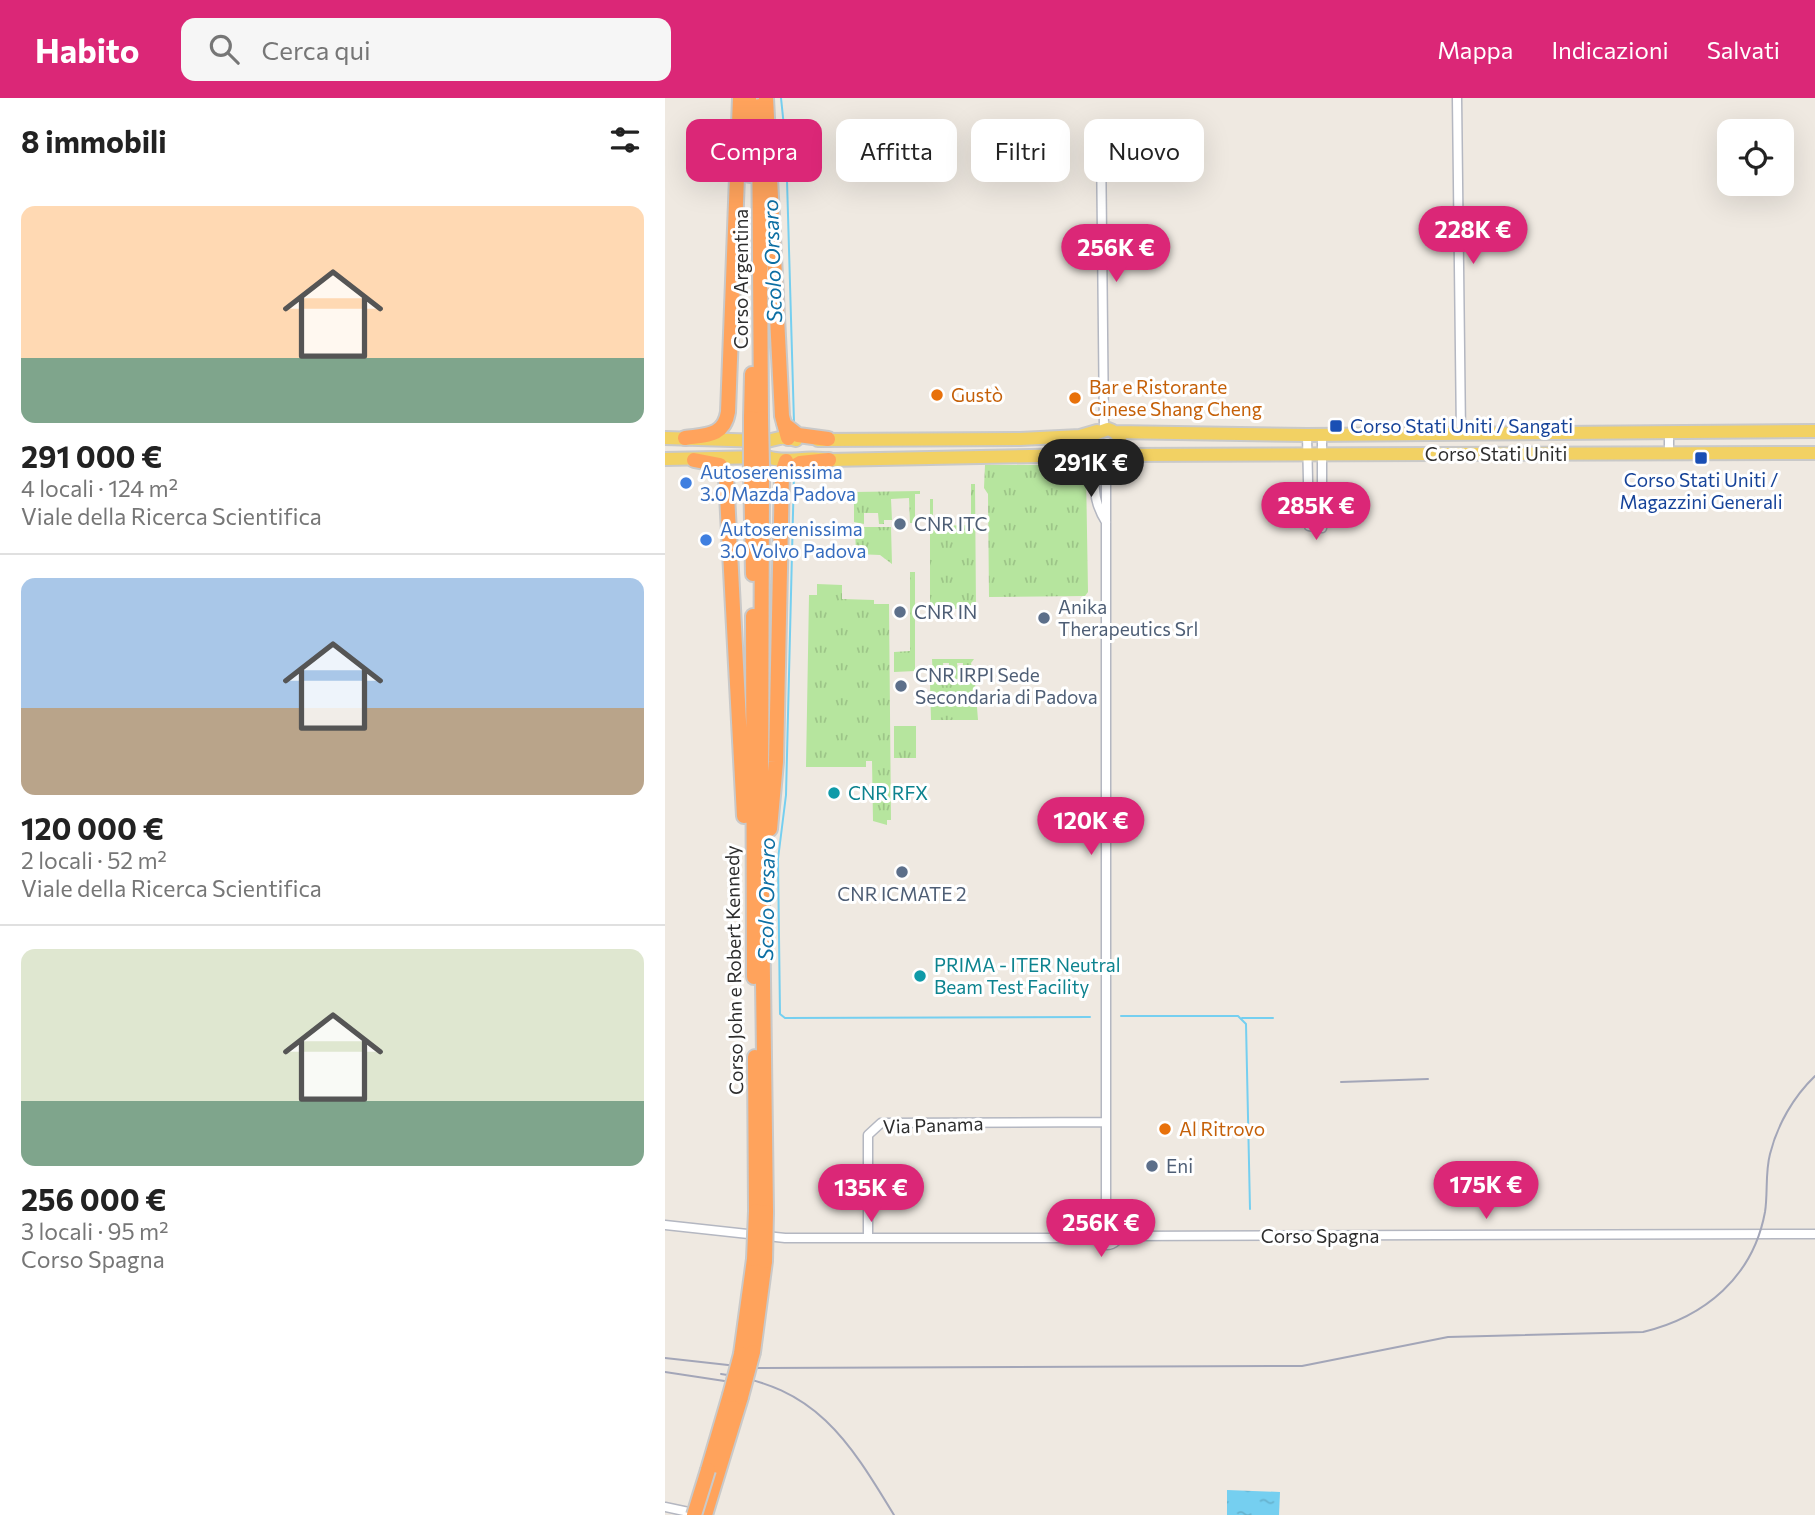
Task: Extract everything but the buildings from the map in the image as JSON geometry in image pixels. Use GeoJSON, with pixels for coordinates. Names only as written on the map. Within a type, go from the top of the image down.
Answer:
{"type":"FeatureCollection","features":[{"type":"Feature","properties":{"kind":"highway"},"geometry":{"type":"LineString","coordinates":[[685,438],[717,432],[725,424],[728,412],[740,98]]}},
{"type":"Feature","properties":{"kind":"highway","name":"Corso Argentina"},"geometry":{"type":"LineString","coordinates":[[749,98],[756,418]]}},
{"type":"Feature","properties":{"kind":"highway","name":"Corso Argentina"},"geometry":{"type":"LineString","coordinates":[[756,418],[759,98]]}},
{"type":"Feature","properties":{"kind":"highway"},"geometry":{"type":"LineString","coordinates":[[766,98],[782,436],[828,439]]}},
{"type":"Feature","properties":{"kind":"highway","name":"Corso John e Robert Kennedy"},"geometry":{"type":"LineString","coordinates":[[703,1515],[747,1353],[759,1260],[763,912],[760,464],[756,418]]}},
{"type":"Feature","properties":{"kind":"highway"},"geometry":{"type":"LineString","coordinates":[[694,460],[720,465],[726,476],[739,777],[751,884]]}},
{"type":"Feature","properties":{"kind":"highway"},"geometry":{"type":"LineString","coordinates":[[763,912],[776,762],[787,464],[829,460]]}},
{"type":"Feature","properties":{"kind":"highway","name":"Corso John e Robert Kennedy"},"geometry":{"type":"LineString","coordinates":[[760,464],[751,884],[761,1212]]}},
{"type":"Feature","properties":{"kind":"highway","name":"Corso John e Robert Kennedy"},"geometry":{"type":"LineString","coordinates":[[694,1515],[714,1471]]}},
{"type":"Feature","properties":{"kind":"main road"},"geometry":{"type":"LineString","coordinates":[[1105,431],[1121,441],[1106,457],[1090,440],[1105,431]]}},
{"type":"Feature","properties":{"kind":"main road","name":"Corso Stati Uniti"},"geometry":{"type":"LineString","coordinates":[[828,439],[1020,439],[1080,436],[1105,431],[1461,435],[1815,431]]}},
{"type":"Feature","properties":{"kind":"main road"},"geometry":{"type":"LineString","coordinates":[[665,438],[782,436],[797,448],[787,464],[665,459]]}},
{"type":"Feature","properties":{"kind":"main road","name":"Corso Stati Uniti"},"geometry":{"type":"LineString","coordinates":[[829,460],[1815,453]]}},
{"type":"Feature","properties":{"kind":"street","name":"Corso Stati Uniti"},"geometry":{"type":"LineString","coordinates":[[1457,98],[1461,435]]}},
{"type":"Feature","properties":{"kind":"street"},"geometry":{"type":"LineString","coordinates":[[1102,182],[1105,431]]}},
{"type":"Feature","properties":{"kind":"street"},"geometry":{"type":"LineString","coordinates":[[1669,433],[1669,453]]}},
{"type":"Feature","properties":{"kind":"street"},"geometry":{"type":"LineString","coordinates":[[1307,435],[1309,526],[1322,528],[1322,435]]}},
{"type":"Feature","properties":{"kind":"street"},"geometry":{"type":"LineString","coordinates":[[924,439],[924,458]]}},
{"type":"Feature","properties":{"kind":"street"},"geometry":{"type":"LineString","coordinates":[[1106,457],[1106,1220]]}},
{"type":"Feature","properties":{"kind":"street"},"geometry":{"type":"LineString","coordinates":[[1023,458],[1090,466],[1094,471],[1095,505],[1106,522]]}},
{"type":"Feature","properties":{"kind":"street","name":"Via Panama"},"geometry":{"type":"LineString","coordinates":[[869,1238],[868,1135],[881,1124],[1107,1122]]}},
{"type":"Feature","properties":{"kind":"street","name":"Corso Spagna"},"geometry":{"type":"LineString","coordinates":[[665,1217],[687,1226]]}},
{"type":"Feature","properties":{"kind":"street"},"geometry":{"type":"LineString","coordinates":[[1094,1235],[1098,1223],[1106,1220],[1116,1224],[1119,1236]]}},
{"type":"Feature","properties":{"kind":"street","name":"Corso Spagna"},"geometry":{"type":"LineString","coordinates":[[665,1225],[785,1238],[1080,1238],[1094,1235],[1100,1244],[1107,1245],[1115,1242],[1119,1236],[1815,1234]]}},
{"type":"Feature","properties":{"kind":"street"},"geometry":{"type":"LineString","coordinates":[[665,1507],[703,1515]]}},
{"type":"Feature","properties":{"kind":"green space"},"geometry":{"type":"Polygon","coordinates":[[[985,465],[1081,465],[1086,471],[1088,592],[1085,596],[989,597],[988,494],[984,488],[985,465]]]}},
{"type":"Feature","properties":{"kind":"green space"},"geometry":{"type":"Polygon","coordinates":[[[971,484],[975,484],[976,609],[930,609],[930,499],[933,499],[933,526],[971,525],[971,484]]]}},
{"type":"Feature","properties":{"kind":"green space"},"geometry":{"type":"Polygon","coordinates":[[[920,491],[920,494],[915,494],[915,523],[910,523],[909,498],[891,499],[892,520],[884,520],[884,524],[879,524],[878,513],[864,513],[864,524],[854,522],[854,492],[920,491]]]}},
{"type":"Feature","properties":{"kind":"green space"},"geometry":{"type":"Polygon","coordinates":[[[855,527],[891,527],[892,564],[880,555],[856,554],[855,527]]]}},
{"type":"Feature","properties":{"kind":"green space"},"geometry":{"type":"Polygon","coordinates":[[[910,572],[915,572],[915,671],[894,672],[894,652],[910,651],[910,572]]]}},
{"type":"Feature","properties":{"kind":"green space"},"geometry":{"type":"Polygon","coordinates":[[[817,584],[842,585],[842,599],[874,600],[874,604],[889,604],[891,820],[887,820],[887,825],[873,821],[872,761],[866,761],[866,767],[806,767],[809,595],[817,595],[817,584]]]}},
{"type":"Feature","properties":{"kind":"green space"},"geometry":{"type":"Polygon","coordinates":[[[932,659],[974,659],[971,663],[974,679],[962,679],[963,663],[957,663],[959,679],[948,679],[949,663],[943,663],[945,679],[933,679],[932,659]]]}},
{"type":"Feature","properties":{"kind":"green space"},"geometry":{"type":"Polygon","coordinates":[[[930,682],[945,682],[947,686],[948,682],[959,682],[960,686],[962,682],[975,682],[978,720],[931,720],[930,682]]]}},
{"type":"Feature","properties":{"kind":"green space"},"geometry":{"type":"Polygon","coordinates":[[[894,726],[916,726],[916,758],[894,758],[894,726]]]}},
{"type":"Feature","properties":{"kind":"water"},"geometry":{"type":"Polygon","coordinates":[[[1227,1490],[1280,1492],[1279,1515],[1227,1515],[1227,1490]]]}},
{"type":"Feature","properties":{"kind":"waterway","name":"Scolo Orsaro"},"geometry":{"type":"LineString","coordinates":[[781,98],[786,146],[794,422]]}},
{"type":"Feature","properties":{"kind":"waterway","name":"Scolo Orsaro"},"geometry":{"type":"LineString","coordinates":[[794,473],[786,795],[778,859],[780,1014],[785,1018],[1090,1017]]}},
{"type":"Feature","properties":{"kind":"waterway","name":"Scolo Orsaro"},"geometry":{"type":"LineString","coordinates":[[1121,1016],[1238,1016],[1246,1024],[1250,1209]]}},
{"type":"Feature","properties":{"kind":"waterway"},"geometry":{"type":"LineString","coordinates":[[1242,1018],[1273,1018]]}},
{"type":"Feature","properties":{"kind":"railway"},"geometry":{"type":"LineString","coordinates":[[665,1358],[755,1368],[1302,1366],[1448,1337],[1643,1332],[1666,1325],[1706,1305],[1723,1291],[1750,1256],[1765,1212],[1768,1161],[1773,1143],[1793,1102],[1815,1076]]}},
{"type":"Feature","properties":{"kind":"railway"},"geometry":{"type":"LineString","coordinates":[[1341,1082],[1428,1079]]}},
{"type":"Feature","properties":{"kind":"railway"},"geometry":{"type":"LineString","coordinates":[[665,1372],[731,1382]]}},
{"type":"Feature","properties":{"kind":"railway"},"geometry":{"type":"LineString","coordinates":[[721,1374],[754,1380],[781,1390],[825,1420],[861,1463],[894,1515]]}},
{"type":"Feature","properties":{"kind":"place","name":"Gustò"},"geometry":{"type":"Point","coordinates":[937,395]}},
{"type":"Feature","properties":{"kind":"place","name":"Bar e Ristorante Cinese Shang Cheng"},"geometry":{"type":"Point","coordinates":[1075,398]}},
{"type":"Feature","properties":{"kind":"place","name":"Corso Stati Uniti / Sangati"},"geometry":{"type":"Point","coordinates":[1336,426]}},
{"type":"Feature","properties":{"kind":"place","name":"Corso Stati Uniti / Magazzini Generali"},"geometry":{"type":"Point","coordinates":[1701,458]}},
{"type":"Feature","properties":{"kind":"place","name":"Autoserenissima 3.0 Mazda Padova"},"geometry":{"type":"Point","coordinates":[686,483]}},
{"type":"Feature","properties":{"kind":"place","name":"CNR ITC"},"geometry":{"type":"Point","coordinates":[900,524]}},
{"type":"Feature","properties":{"kind":"place","name":"Autoserenissima 3.0 Volvo Padova"},"geometry":{"type":"Point","coordinates":[706,540]}},
{"type":"Feature","properties":{"kind":"place","name":"CNR IN"},"geometry":{"type":"Point","coordinates":[900,612]}},
{"type":"Feature","properties":{"kind":"place","name":"Anika Therapeutics Srl"},"geometry":{"type":"Point","coordinates":[1044,618]}},
{"type":"Feature","properties":{"kind":"place","name":"CNR IRPI Sede Secondaria di Padova"},"geometry":{"type":"Point","coordinates":[901,686]}},
{"type":"Feature","properties":{"kind":"place","name":"CNR RFX"},"geometry":{"type":"Point","coordinates":[834,793]}},
{"type":"Feature","properties":{"kind":"place","name":"CNR ICMATE 2"},"geometry":{"type":"Point","coordinates":[902,872]}},
{"type":"Feature","properties":{"kind":"place","name":"PRIMA - ITER Neutral Beam Test Facility"},"geometry":{"type":"Point","coordinates":[920,976]}},
{"type":"Feature","properties":{"kind":"place","name":"Al Ritrovo"},"geometry":{"type":"Point","coordinates":[1165,1129]}},
{"type":"Feature","properties":{"kind":"place","name":"Eni"},"geometry":{"type":"Point","coordinates":[1152,1166]}}]}
